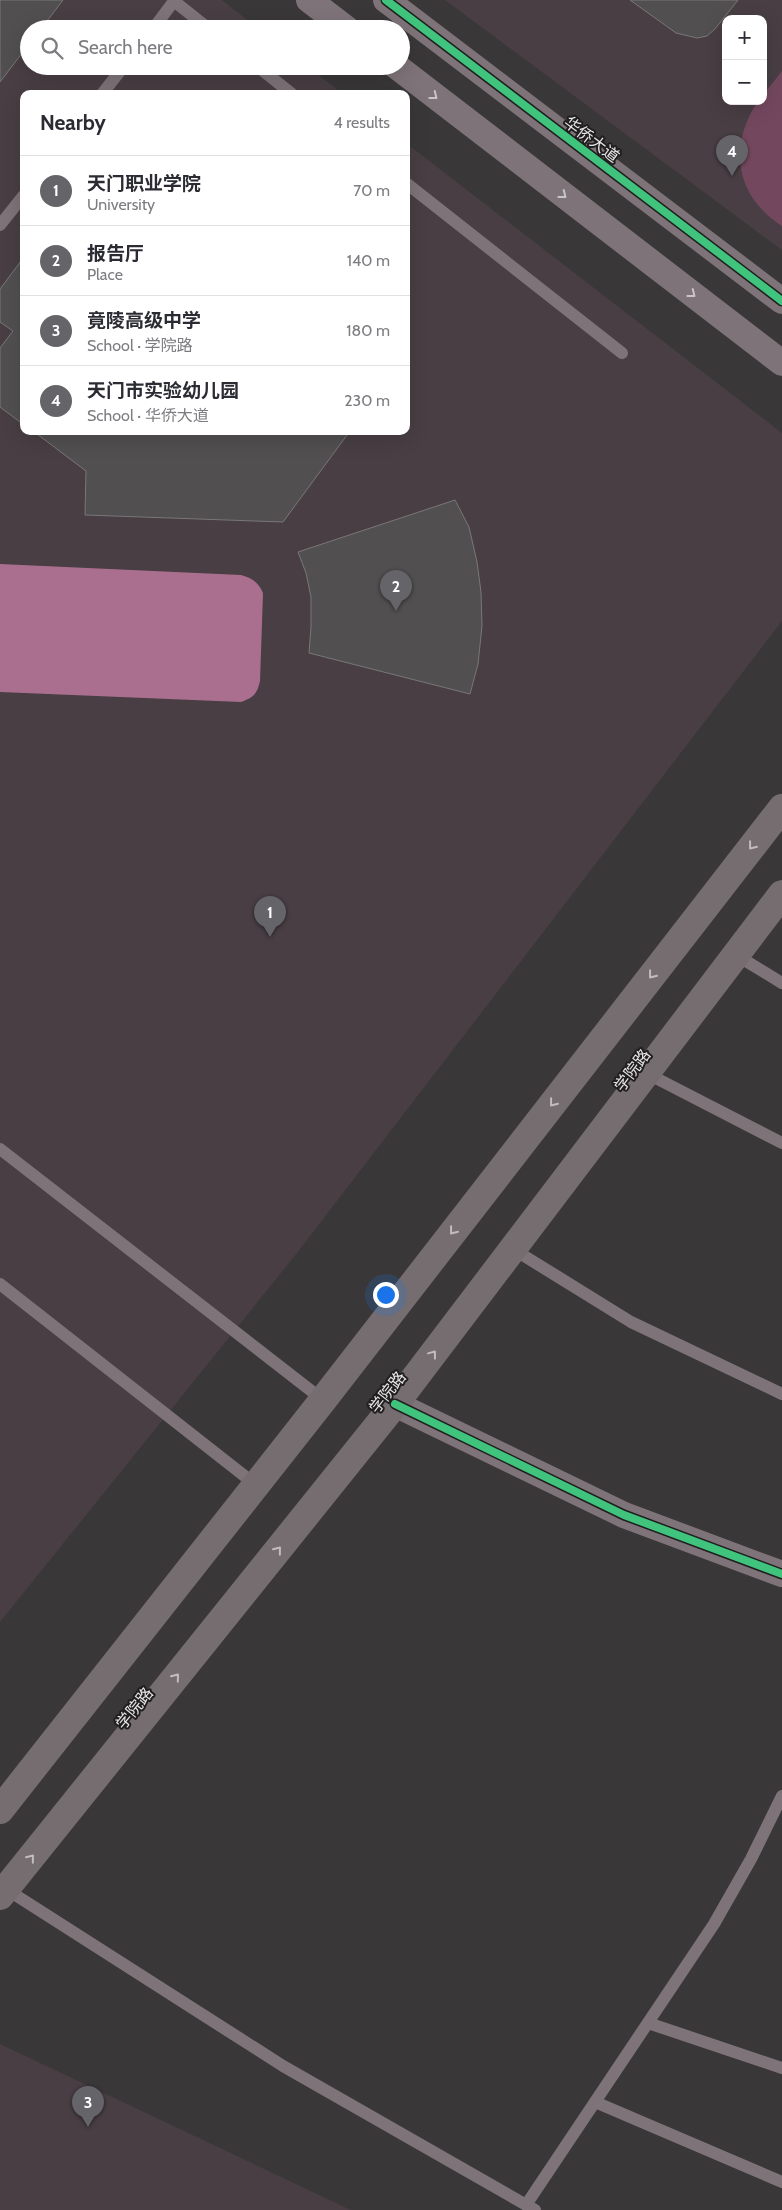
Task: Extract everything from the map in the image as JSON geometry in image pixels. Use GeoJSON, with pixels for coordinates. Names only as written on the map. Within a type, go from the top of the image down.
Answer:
{"type":"FeatureCollection","features":[{"type":"Feature","properties":{"kind":"main road"},"geometry":{"type":"LineString","coordinates":[[0,1810],[256,1485],[782,808]]}},
{"type":"Feature","properties":{"kind":"main road","name":"学院路"},"geometry":{"type":"LineString","coordinates":[[3,1892],[395,1404],[782,894]]}},
{"type":"Feature","properties":{"kind":"street"},"geometry":{"type":"LineString","coordinates":[[309,0],[335,20]]}},
{"type":"Feature","properties":{"kind":"street","name":"华侨大道"},"geometry":{"type":"LineString","coordinates":[[386,0],[782,301]]}},
{"type":"Feature","properties":{"kind":"street"},"geometry":{"type":"LineString","coordinates":[[408,75],[782,363]]}},
{"type":"Feature","properties":{"kind":"street"},"geometry":{"type":"LineString","coordinates":[[395,1404],[624,1515],[782,1574]]}},
{"type":"Feature","properties":{"kind":"lane"},"geometry":{"type":"LineString","coordinates":[[160,20],[174,1],[198,20]]}},
{"type":"Feature","properties":{"kind":"lane"},"geometry":{"type":"LineString","coordinates":[[105,90],[117,75]]}},
{"type":"Feature","properties":{"kind":"lane"},"geometry":{"type":"LineString","coordinates":[[268,75],[287,90]]}},
{"type":"Feature","properties":{"kind":"lane"},"geometry":{"type":"LineString","coordinates":[[410,187],[622,353]]}},
{"type":"Feature","properties":{"kind":"lane"},"geometry":{"type":"LineString","coordinates":[[0,225],[20,200]]}},
{"type":"Feature","properties":{"kind":"lane"},"geometry":{"type":"LineString","coordinates":[[736,955],[782,984]]}},
{"type":"Feature","properties":{"kind":"lane"},"geometry":{"type":"LineString","coordinates":[[646,1073],[782,1143]]}},
{"type":"Feature","properties":{"kind":"lane"},"geometry":{"type":"LineString","coordinates":[[0,1149],[322,1400]]}},
{"type":"Feature","properties":{"kind":"lane"},"geometry":{"type":"LineString","coordinates":[[512,1249],[631,1322],[782,1394]]}},
{"type":"Feature","properties":{"kind":"lane"},"geometry":{"type":"LineString","coordinates":[[0,1284],[256,1485]]}},
{"type":"Feature","properties":{"kind":"lane"},"geometry":{"type":"LineString","coordinates":[[3,1892],[283,2066],[531,2208],[595,2102],[718,1916],[752,1859],[782,1796]]}},
{"type":"Feature","properties":{"kind":"lane"},"geometry":{"type":"LineString","coordinates":[[648,2023],[782,2068]]}},
{"type":"Feature","properties":{"kind":"lane"},"geometry":{"type":"LineString","coordinates":[[595,2102],[782,2182]]}},
{"type":"Feature","properties":{"kind":"shaded area"},"geometry":{"type":"Polygon","coordinates":[[[0,0],[222,0],[248,20],[20,20],[20,75],[319,75],[338,90],[20,90],[20,435],[410,435],[410,146],[782,433],[782,621],[297,1253],[0,1622],[0,0]]]}},
{"type":"Feature","properties":{"kind":"shaded area"},"geometry":{"type":"Polygon","coordinates":[[[445,0],[782,0],[782,250],[445,0]]]}},
{"type":"Feature","properties":{"kind":"shaded area"},"geometry":{"type":"Polygon","coordinates":[[[782,71],[782,226],[766,214],[754,200],[746,185],[741,169],[742,135],[748,118],[756,105],[767,105],[767,90],[782,71]]]}},
{"type":"Feature","properties":{"kind":"shaded area"},"geometry":{"type":"Polygon","coordinates":[[[0,564],[241,575],[248,578],[257,583],[263,593],[260,681],[258,689],[252,697],[241,702],[0,692],[0,564]]]}},
{"type":"Feature","properties":{"kind":"shaded area"},"geometry":{"type":"Polygon","coordinates":[[[0,2044],[351,2210],[0,2210],[0,2044]]]}},
{"type":"Feature","properties":{"kind":"building"},"geometry":{"type":"Polygon","coordinates":[[[0,0],[63,0],[48,20],[20,20],[20,56],[0,82],[0,0]]]}},
{"type":"Feature","properties":{"kind":"building"},"geometry":{"type":"Polygon","coordinates":[[[630,0],[738,0],[726,15],[722,15],[722,20],[707,36],[697,38],[676,33],[630,0]]]}},
{"type":"Feature","properties":{"kind":"building"},"geometry":{"type":"Polygon","coordinates":[[[20,262],[20,422],[0,407],[0,348],[13,331],[0,322],[0,289],[20,262]]]}},
{"type":"Feature","properties":{"kind":"building"},"geometry":{"type":"Polygon","coordinates":[[[38,435],[347,435],[283,522],[85,515],[86,471],[38,435]]]}},
{"type":"Feature","properties":{"kind":"building"},"geometry":{"type":"Polygon","coordinates":[[[455,500],[469,527],[477,562],[481,592],[482,626],[478,664],[470,694],[309,653],[311,597],[306,573],[298,552],[455,500]]]}},
{"type":"Feature","properties":{"kind":"cycle path"},"geometry":{"type":"LineString","coordinates":[[386,0],[782,301]]}},
{"type":"Feature","properties":{"kind":"cycle path"},"geometry":{"type":"LineString","coordinates":[[395,1404],[624,1515],[782,1574]]}},
{"type":"Feature","properties":{"kind":"place","name":"天门市实验幼儿园"},"geometry":{"type":"Point","coordinates":[732,176]}},
{"type":"Feature","properties":{"kind":"place","name":"报告厅"},"geometry":{"type":"Point","coordinates":[396,611]}},
{"type":"Feature","properties":{"kind":"place","name":"天门职业学院"},"geometry":{"type":"Point","coordinates":[270,937]}},
{"type":"Feature","properties":{"kind":"place","name":"竟陵高级中学"},"geometry":{"type":"Point","coordinates":[88,2127]}}]}
